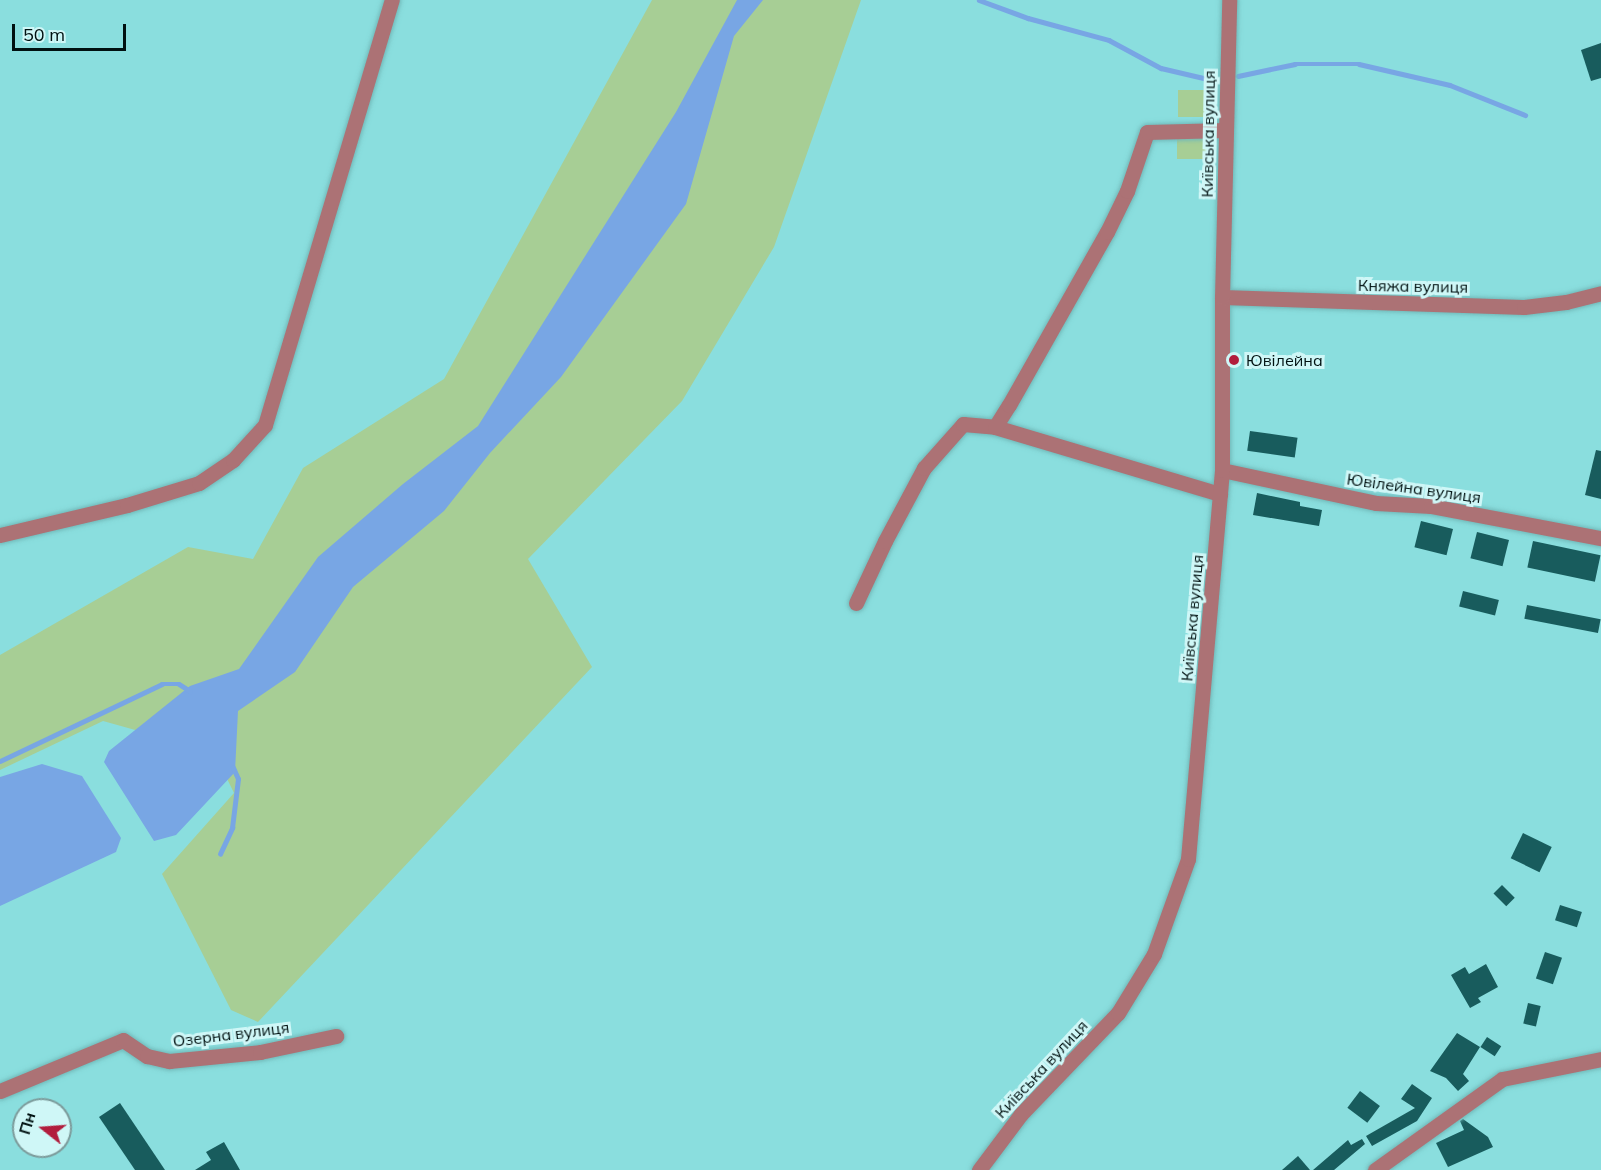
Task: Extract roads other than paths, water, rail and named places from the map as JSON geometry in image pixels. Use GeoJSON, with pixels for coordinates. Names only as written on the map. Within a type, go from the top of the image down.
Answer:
{"type":"FeatureCollection","features":[{"type":"Feature","properties":{"kind":"street"},"geometry":{"type":"LineString","coordinates":[[0,535],[127,505],[199,483],[233,460],[265,425],[392,0]]}},
{"type":"Feature","properties":{"kind":"street","name":"Київська вулиця"},"geometry":{"type":"LineString","coordinates":[[979,1170],[1020,1114],[1118,1013],[1154,954],[1188,859],[1222,470],[1222,297],[1229,0]]}},
{"type":"Feature","properties":{"kind":"street"},"geometry":{"type":"LineString","coordinates":[[995,427],[1043,349],[1107,232],[1126,191],[1147,132],[1226,130]]}},
{"type":"Feature","properties":{"kind":"street","name":"Княжа вулиця"},"geometry":{"type":"LineString","coordinates":[[1222,297],[1524,307],[1566,302],[1601,293]]}},
{"type":"Feature","properties":{"kind":"street"},"geometry":{"type":"LineString","coordinates":[[856,603],[885,541],[924,468],[963,424],[995,427],[1220,494]]}},
{"type":"Feature","properties":{"kind":"street","name":"Ювілейна вулиця"},"geometry":{"type":"LineString","coordinates":[[1222,470],[1376,503],[1431,506],[1601,538]]}},
{"type":"Feature","properties":{"kind":"street","name":"Озерна вулиця"},"geometry":{"type":"LineString","coordinates":[[0,1091],[123,1040],[147,1056],[170,1060],[260,1052],[336,1036]]}},
{"type":"Feature","properties":{"kind":"street"},"geometry":{"type":"LineString","coordinates":[[1375,1170],[1502,1079],[1601,1059]]}},
{"type":"Feature","properties":{"kind":"water"},"geometry":{"type":"Polygon","coordinates":[[[737,0],[763,0],[734,36],[686,204],[561,377],[490,453],[444,511],[353,587],[295,672],[238,711],[235,772],[176,835],[154,841],[104,762],[109,751],[190,686],[239,669],[318,557],[403,484],[478,426],[676,112],[737,0]]]}},
{"type":"Feature","properties":{"kind":"water"},"geometry":{"type":"Polygon","coordinates":[[[42,764],[82,776],[121,838],[116,852],[0,906],[0,777],[42,764]]]}},
{"type":"Feature","properties":{"kind":"waterway"},"geometry":{"type":"LineString","coordinates":[[979,0],[1028,18],[1109,40],[1161,68],[1212,80]]}},
{"type":"Feature","properties":{"kind":"waterway"},"geometry":{"type":"LineString","coordinates":[[1238,76],[1295,64],[1359,64],[1450,85],[1525,115]]}},
{"type":"Feature","properties":{"kind":"waterway"},"geometry":{"type":"LineString","coordinates":[[0,761],[162,684],[179,684],[190,691]]}},
{"type":"Feature","properties":{"kind":"waterway"},"geometry":{"type":"LineString","coordinates":[[220,854],[232,828],[238,779],[233,768]]}},
{"type":"Feature","properties":{"kind":"place","name":"Ювілейна"},"geometry":{"type":"Point","coordinates":[1234,360]}}]}
